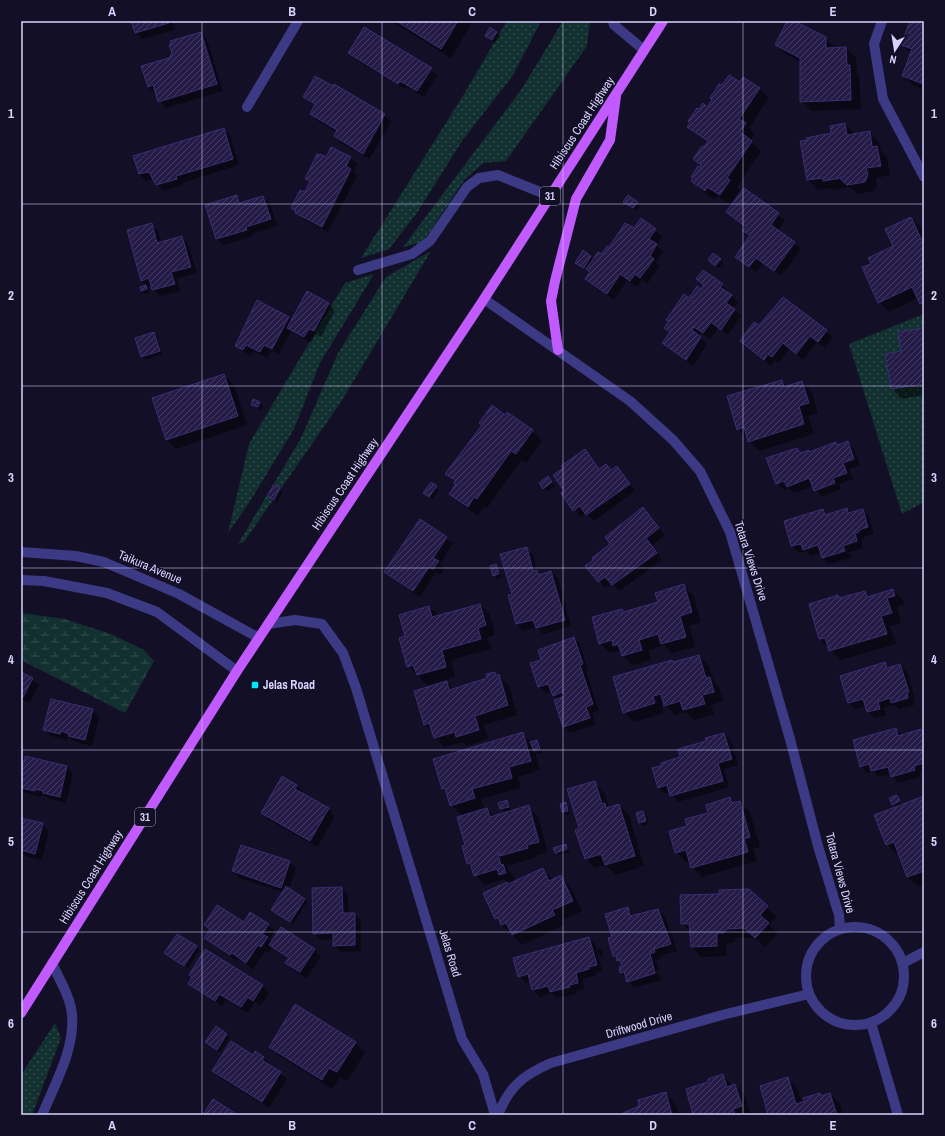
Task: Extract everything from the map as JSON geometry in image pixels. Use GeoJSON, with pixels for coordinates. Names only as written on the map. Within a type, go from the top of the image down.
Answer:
{"type":"FeatureCollection","features":[{"type":"Feature","properties":{"kind":"main road","name":"Hibiscus Coast Highway"},"geometry":{"type":"LineString","coordinates":[[21,1013],[237,671],[484,299],[663,21]]}},
{"type":"Feature","properties":{"kind":"main road"},"geometry":{"type":"LineString","coordinates":[[558,350],[551,301],[555,281],[576,199],[610,140],[617,92]]}},
{"type":"Feature","properties":{"kind":"street"},"geometry":{"type":"LineString","coordinates":[[247,107],[298,21]]}},
{"type":"Feature","properties":{"kind":"street"},"geometry":{"type":"LineString","coordinates":[[613,21],[614,25],[644,50]]}},
{"type":"Feature","properties":{"kind":"street"},"geometry":{"type":"LineString","coordinates":[[882,21],[874,44],[883,99],[924,177]]}},
{"type":"Feature","properties":{"kind":"street"},"geometry":{"type":"LineString","coordinates":[[358,270],[412,254],[430,241],[467,187],[479,178],[498,175],[550,196]]}},
{"type":"Feature","properties":{"kind":"street","name":"Totara Views Drive"},"geometry":{"type":"LineString","coordinates":[[484,299],[630,400],[673,440],[700,471],[726,525],[790,739],[818,846],[839,915],[840,929]]}},
{"type":"Feature","properties":{"kind":"street","name":"Taikura Avenue"},"geometry":{"type":"LineString","coordinates":[[21,552],[76,556],[104,562],[179,594],[259,638]]}},
{"type":"Feature","properties":{"kind":"street"},"geometry":{"type":"LineString","coordinates":[[21,580],[44,581],[107,593],[157,612],[237,671]]}},
{"type":"Feature","properties":{"kind":"street","name":"Jelas Road"},"geometry":{"type":"LineString","coordinates":[[268,624],[295,620],[322,624],[343,653],[356,688],[462,1039],[483,1074],[495,1115]]}},
{"type":"Feature","properties":{"kind":"street"},"geometry":{"type":"LineString","coordinates":[[853,927],[866,928],[879,933],[889,940],[898,951],[903,963],[905,978],[902,992],[895,1005],[884,1016],[871,1023],[856,1025],[841,1023],[828,1017],[817,1007],[809,994],[806,978],[808,962],[815,948],[826,936],[840,929],[853,927]]}},
{"type":"Feature","properties":{"kind":"street"},"geometry":{"type":"LineString","coordinates":[[903,963],[924,952]]}},
{"type":"Feature","properties":{"kind":"street"},"geometry":{"type":"LineString","coordinates":[[42,1115],[72,1038],[72,1014],[65,992],[52,963]]}},
{"type":"Feature","properties":{"kind":"street","name":"Driftwood Drive"},"geometry":{"type":"LineString","coordinates":[[498,1115],[506,1097],[520,1081],[535,1070],[553,1062],[726,1014],[809,994]]}},
{"type":"Feature","properties":{"kind":"street"},"geometry":{"type":"LineString","coordinates":[[871,1023],[898,1115]]}},
{"type":"Feature","properties":{"kind":"green space"},"geometry":{"type":"Polygon","coordinates":[[[507,21],[541,21],[513,75],[462,141],[417,213],[389,249],[361,258],[464,94],[507,21]]]}},
{"type":"Feature","properties":{"kind":"green space"},"geometry":{"type":"Polygon","coordinates":[[[563,21],[590,21],[587,46],[506,161],[483,163],[464,180],[423,242],[403,247],[521,90],[563,21]]]}},
{"type":"Feature","properties":{"kind":"green space"},"geometry":{"type":"Polygon","coordinates":[[[431,251],[341,402],[244,542],[238,544],[301,438],[338,353],[386,277],[431,251]]]}},
{"type":"Feature","properties":{"kind":"green space"},"geometry":{"type":"Polygon","coordinates":[[[374,274],[320,363],[294,429],[249,503],[228,533],[249,444],[345,283],[374,274]]]}},
{"type":"Feature","properties":{"kind":"green space"},"geometry":{"type":"Polygon","coordinates":[[[924,314],[924,502],[902,514],[849,344],[924,314]]]}},
{"type":"Feature","properties":{"kind":"green space"},"geometry":{"type":"Polygon","coordinates":[[[21,613],[65,619],[111,634],[144,650],[154,661],[125,713],[21,660],[21,613]]]}},
{"type":"Feature","properties":{"kind":"green space"},"geometry":{"type":"Polygon","coordinates":[[[55,1023],[61,1038],[32,1115],[21,1115],[21,1075],[55,1023]]]}},
{"type":"Feature","properties":{"kind":"building"},"geometry":{"type":"Polygon","coordinates":[[[131,21],[168,21],[169,23],[135,33],[131,21]]]}},
{"type":"Feature","properties":{"kind":"building"},"geometry":{"type":"Polygon","coordinates":[[[396,21],[458,21],[441,49],[396,21]]]}},
{"type":"Feature","properties":{"kind":"building"},"geometry":{"type":"Polygon","coordinates":[[[787,21],[794,21],[826,37],[826,48],[846,47],[847,65],[850,65],[851,100],[800,102],[800,58],[775,45],[787,21]]]}},
{"type":"Feature","properties":{"kind":"building"},"geometry":{"type":"Polygon","coordinates":[[[910,21],[924,25],[924,84],[902,76],[912,49],[901,45],[910,21]]]}},
{"type":"Feature","properties":{"kind":"building"},"geometry":{"type":"Polygon","coordinates":[[[364,27],[432,68],[417,91],[400,81],[398,84],[348,53],[364,27]]]}},
{"type":"Feature","properties":{"kind":"building"},"geometry":{"type":"Polygon","coordinates":[[[490,27],[497,32],[492,40],[485,36],[490,27]]]}},
{"type":"Feature","properties":{"kind":"building"},"geometry":{"type":"Polygon","coordinates":[[[201,32],[217,84],[158,102],[153,85],[148,87],[141,66],[169,58],[172,53],[169,45],[171,44],[170,41],[201,32]]]}},
{"type":"Feature","properties":{"kind":"building"},"geometry":{"type":"Polygon","coordinates":[[[729,75],[740,82],[743,77],[760,88],[739,119],[746,123],[740,132],[752,141],[727,178],[730,180],[720,195],[707,187],[705,191],[691,181],[693,178],[691,177],[698,166],[700,168],[701,165],[693,159],[702,146],[704,147],[708,141],[687,127],[690,123],[688,121],[697,108],[699,109],[703,103],[707,107],[712,100],[710,98],[719,84],[722,85],[729,75]]]}},
{"type":"Feature","properties":{"kind":"building"},"geometry":{"type":"Polygon","coordinates":[[[315,76],[333,86],[334,84],[385,114],[363,154],[334,136],[337,130],[310,114],[315,104],[303,97],[315,76]]]}},
{"type":"Feature","properties":{"kind":"building"},"geometry":{"type":"Polygon","coordinates":[[[845,123],[847,135],[870,131],[872,147],[877,146],[881,166],[866,168],[868,175],[865,182],[847,185],[841,180],[841,178],[823,181],[823,178],[807,180],[800,141],[807,140],[806,138],[831,133],[830,126],[845,123]]]}},
{"type":"Feature","properties":{"kind":"building"},"geometry":{"type":"Polygon","coordinates":[[[224,128],[233,159],[176,176],[177,179],[156,185],[149,172],[139,174],[133,156],[224,128]]]}},
{"type":"Feature","properties":{"kind":"building"},"geometry":{"type":"Polygon","coordinates":[[[331,147],[351,157],[346,166],[351,169],[322,227],[295,213],[296,211],[291,208],[300,190],[305,192],[310,181],[305,179],[317,154],[326,157],[331,147]]]}},
{"type":"Feature","properties":{"kind":"building"},"geometry":{"type":"Polygon","coordinates":[[[744,188],[779,213],[771,225],[795,242],[774,271],[756,258],[749,267],[735,257],[750,235],[743,231],[746,227],[726,212],[744,188]]]}},
{"type":"Feature","properties":{"kind":"building"},"geometry":{"type":"Polygon","coordinates":[[[237,195],[239,203],[263,196],[271,219],[246,227],[247,230],[216,239],[205,205],[237,195]]]}},
{"type":"Feature","properties":{"kind":"building"},"geometry":{"type":"Polygon","coordinates":[[[628,195],[638,202],[633,208],[623,202],[628,195]]]}},
{"type":"Feature","properties":{"kind":"building"},"geometry":{"type":"Polygon","coordinates":[[[911,217],[924,245],[924,302],[920,304],[912,287],[878,303],[862,267],[871,264],[868,258],[893,246],[885,229],[911,217]]]}},
{"type":"Feature","properties":{"kind":"building"},"geometry":{"type":"Polygon","coordinates":[[[641,218],[656,229],[649,239],[657,244],[650,256],[654,259],[640,278],[635,274],[630,281],[620,274],[607,294],[585,279],[590,272],[586,269],[598,252],[602,254],[607,246],[609,247],[625,223],[634,228],[641,218]]]}},
{"type":"Feature","properties":{"kind":"building"},"geometry":{"type":"Polygon","coordinates":[[[152,223],[157,243],[182,236],[191,267],[171,272],[175,284],[152,290],[149,278],[141,281],[127,230],[152,223]]]}},
{"type":"Feature","properties":{"kind":"building"},"geometry":{"type":"Polygon","coordinates":[[[583,250],[591,256],[584,268],[575,263],[583,250]]]}},
{"type":"Feature","properties":{"kind":"building"},"geometry":{"type":"Polygon","coordinates":[[[713,253],[721,259],[715,266],[708,260],[713,253]]]}},
{"type":"Feature","properties":{"kind":"building"},"geometry":{"type":"Polygon","coordinates":[[[703,270],[723,284],[720,287],[732,295],[726,303],[735,309],[721,330],[711,322],[703,333],[694,327],[692,330],[701,337],[686,360],[662,343],[670,332],[664,328],[669,321],[666,320],[684,294],[689,298],[697,286],[701,289],[704,285],[696,279],[703,270]]]}},
{"type":"Feature","properties":{"kind":"building"},"geometry":{"type":"Polygon","coordinates":[[[146,285],[147,289],[141,291],[140,287],[146,285]]]}},
{"type":"Feature","properties":{"kind":"building"},"geometry":{"type":"Polygon","coordinates":[[[307,291],[329,303],[314,331],[309,329],[304,337],[287,328],[307,291]]]}},
{"type":"Feature","properties":{"kind":"building"},"geometry":{"type":"Polygon","coordinates":[[[783,297],[827,330],[818,342],[810,336],[796,354],[783,343],[772,357],[768,354],[764,360],[740,341],[754,322],[759,325],[783,297]]]}},
{"type":"Feature","properties":{"kind":"building"},"geometry":{"type":"Polygon","coordinates":[[[257,300],[289,317],[272,349],[264,345],[260,352],[246,345],[243,350],[235,346],[257,300]]]}},
{"type":"Feature","properties":{"kind":"building"},"geometry":{"type":"Polygon","coordinates":[[[924,328],[924,384],[891,389],[885,354],[901,351],[898,332],[924,328]]]}},
{"type":"Feature","properties":{"kind":"building"},"geometry":{"type":"Polygon","coordinates":[[[154,332],[160,351],[141,357],[135,338],[154,332]]]}},
{"type":"Feature","properties":{"kind":"building"},"geometry":{"type":"Polygon","coordinates":[[[224,374],[238,416],[166,440],[152,398],[224,374]]]}},
{"type":"Feature","properties":{"kind":"building"},"geometry":{"type":"Polygon","coordinates":[[[782,380],[784,387],[802,381],[809,403],[799,406],[804,424],[748,442],[744,427],[737,430],[727,396],[782,380]]]}},
{"type":"Feature","properties":{"kind":"building"},"geometry":{"type":"Polygon","coordinates":[[[253,399],[260,402],[258,407],[251,405],[253,399]]]}},
{"type":"Feature","properties":{"kind":"building"},"geometry":{"type":"Polygon","coordinates":[[[492,405],[505,415],[507,412],[533,430],[516,454],[511,451],[477,499],[474,497],[468,507],[449,494],[456,484],[454,483],[455,480],[445,474],[482,425],[479,423],[492,405]]]}},
{"type":"Feature","properties":{"kind":"building"},"geometry":{"type":"Polygon","coordinates":[[[848,441],[854,459],[843,463],[847,473],[833,478],[835,483],[814,491],[809,478],[787,487],[784,481],[776,484],[766,458],[797,448],[800,453],[809,450],[809,452],[836,442],[837,445],[848,441]]]}},
{"type":"Feature","properties":{"kind":"building"},"geometry":{"type":"Polygon","coordinates":[[[585,449],[599,469],[606,464],[611,470],[617,466],[630,484],[586,515],[580,506],[573,511],[561,493],[564,491],[553,475],[563,468],[561,466],[585,449]]]}},
{"type":"Feature","properties":{"kind":"building"},"geometry":{"type":"Polygon","coordinates":[[[548,476],[552,482],[543,489],[539,483],[548,476]]]}},
{"type":"Feature","properties":{"kind":"building"},"geometry":{"type":"Polygon","coordinates":[[[431,482],[437,486],[429,497],[423,493],[431,482]]]}},
{"type":"Feature","properties":{"kind":"building"},"geometry":{"type":"Polygon","coordinates":[[[274,484],[280,488],[274,500],[267,496],[274,484]]]}},
{"type":"Feature","properties":{"kind":"building"},"geometry":{"type":"Polygon","coordinates":[[[643,507],[659,528],[646,538],[657,553],[612,585],[605,577],[598,582],[585,566],[593,560],[592,558],[610,544],[605,537],[643,507]]]}},
{"type":"Feature","properties":{"kind":"building"},"geometry":{"type":"Polygon","coordinates":[[[847,508],[848,513],[863,509],[868,527],[855,533],[857,541],[843,546],[845,551],[822,558],[818,545],[803,550],[801,544],[791,546],[784,521],[823,509],[825,515],[847,508]]]}},
{"type":"Feature","properties":{"kind":"building"},"geometry":{"type":"Polygon","coordinates":[[[420,519],[447,537],[433,558],[439,561],[433,569],[429,567],[413,591],[384,572],[420,519]]]}},
{"type":"Feature","properties":{"kind":"building"},"geometry":{"type":"Polygon","coordinates":[[[527,547],[533,571],[537,570],[538,575],[551,571],[565,620],[536,628],[533,620],[516,624],[508,595],[512,594],[500,554],[527,547]]]}},
{"type":"Feature","properties":{"kind":"building"},"geometry":{"type":"Polygon","coordinates":[[[496,564],[499,574],[493,576],[490,566],[496,564]]]}},
{"type":"Feature","properties":{"kind":"building"},"geometry":{"type":"Polygon","coordinates":[[[684,584],[692,612],[680,616],[686,637],[661,644],[658,634],[639,640],[642,650],[622,656],[618,644],[613,646],[612,640],[599,644],[592,617],[622,609],[623,612],[658,602],[655,593],[684,584]]]}},
{"type":"Feature","properties":{"kind":"building"},"geometry":{"type":"Polygon","coordinates":[[[893,589],[895,596],[887,598],[892,613],[881,616],[887,634],[829,651],[825,638],[819,639],[809,604],[838,595],[839,598],[865,591],[867,597],[893,589]]]}},
{"type":"Feature","properties":{"kind":"building"},"geometry":{"type":"Polygon","coordinates":[[[480,604],[486,625],[478,628],[481,639],[442,650],[446,667],[417,675],[413,665],[407,667],[399,638],[405,636],[399,615],[429,606],[432,617],[480,604]]]}},
{"type":"Feature","properties":{"kind":"building"},"geometry":{"type":"Polygon","coordinates":[[[574,637],[583,664],[580,665],[593,704],[586,707],[590,718],[563,727],[554,700],[565,696],[563,692],[553,696],[548,684],[538,687],[530,663],[541,660],[538,650],[574,637]]]}},
{"type":"Feature","properties":{"kind":"building"},"geometry":{"type":"Polygon","coordinates":[[[699,655],[706,678],[710,677],[714,692],[702,695],[705,704],[683,710],[680,701],[664,706],[661,694],[653,696],[655,703],[623,713],[613,677],[672,660],[673,662],[699,655]]]}},
{"type":"Feature","properties":{"kind":"building"},"geometry":{"type":"Polygon","coordinates":[[[885,662],[887,668],[900,664],[909,692],[907,693],[908,698],[891,703],[890,698],[878,702],[880,709],[867,712],[863,699],[848,703],[840,676],[885,662]]]}},
{"type":"Feature","properties":{"kind":"building"},"geometry":{"type":"Polygon","coordinates":[[[21,672],[33,678],[23,697],[21,697],[21,672]]]}},
{"type":"Feature","properties":{"kind":"building"},"geometry":{"type":"Polygon","coordinates":[[[495,672],[496,676],[499,674],[508,705],[475,716],[479,730],[456,737],[455,732],[434,738],[429,723],[424,725],[414,691],[447,681],[449,690],[487,678],[486,674],[495,672]]]}},
{"type":"Feature","properties":{"kind":"building"},"geometry":{"type":"Polygon","coordinates":[[[51,699],[93,709],[85,740],[68,736],[69,734],[61,731],[60,734],[43,730],[51,699]]]}},
{"type":"Feature","properties":{"kind":"building"},"geometry":{"type":"Polygon","coordinates":[[[896,728],[898,736],[921,729],[921,731],[924,731],[924,763],[914,766],[915,770],[891,777],[888,767],[871,771],[869,764],[860,767],[853,740],[896,728]]]}},
{"type":"Feature","properties":{"kind":"building"},"geometry":{"type":"Polygon","coordinates":[[[523,732],[531,761],[509,767],[512,778],[472,789],[475,798],[450,806],[445,788],[442,789],[433,759],[523,732]]]}},
{"type":"Feature","properties":{"kind":"building"},"geometry":{"type":"Polygon","coordinates":[[[724,733],[732,759],[718,763],[723,781],[670,796],[667,785],[658,788],[652,768],[661,766],[661,763],[680,757],[678,749],[706,741],[705,738],[724,733]]]}},
{"type":"Feature","properties":{"kind":"building"},"geometry":{"type":"Polygon","coordinates":[[[537,740],[540,749],[534,751],[530,742],[537,740]]]}},
{"type":"Feature","properties":{"kind":"building"},"geometry":{"type":"Polygon","coordinates":[[[25,756],[67,766],[60,797],[43,793],[43,791],[35,789],[35,791],[21,788],[21,773],[25,756]]]}},
{"type":"Feature","properties":{"kind":"building"},"geometry":{"type":"Polygon","coordinates":[[[282,776],[297,785],[295,789],[329,808],[310,841],[261,813],[282,776]]]}},
{"type":"Feature","properties":{"kind":"building"},"geometry":{"type":"Polygon","coordinates":[[[595,781],[602,804],[605,803],[606,808],[619,804],[635,856],[605,865],[601,854],[585,859],[575,830],[579,828],[567,789],[595,781]]]}},
{"type":"Feature","properties":{"kind":"building"},"geometry":{"type":"Polygon","coordinates":[[[897,795],[900,801],[892,805],[889,798],[897,795]]]}},
{"type":"Feature","properties":{"kind":"building"},"geometry":{"type":"Polygon","coordinates":[[[924,796],[924,871],[907,877],[894,842],[886,845],[874,815],[924,796]]]}},
{"type":"Feature","properties":{"kind":"building"},"geometry":{"type":"Polygon","coordinates":[[[730,797],[732,803],[740,801],[750,837],[744,839],[748,852],[691,868],[686,850],[675,853],[669,831],[687,826],[685,819],[708,813],[706,805],[730,797]]]}},
{"type":"Feature","properties":{"kind":"building"},"geometry":{"type":"Polygon","coordinates":[[[507,800],[509,807],[500,809],[498,803],[507,800]]]}},
{"type":"Feature","properties":{"kind":"building"},"geometry":{"type":"Polygon","coordinates":[[[566,802],[568,811],[562,812],[560,804],[566,802]]]}},
{"type":"Feature","properties":{"kind":"building"},"geometry":{"type":"Polygon","coordinates":[[[529,805],[539,842],[527,845],[528,848],[500,856],[499,853],[501,865],[503,864],[506,873],[499,875],[497,869],[474,876],[470,863],[467,864],[462,846],[465,845],[457,817],[487,808],[490,817],[529,805]]]}},
{"type":"Feature","properties":{"kind":"building"},"geometry":{"type":"Polygon","coordinates":[[[643,811],[646,821],[639,823],[636,813],[643,811]]]}},
{"type":"Feature","properties":{"kind":"building"},"geometry":{"type":"Polygon","coordinates":[[[21,818],[43,823],[35,854],[21,850],[21,818]]]}},
{"type":"Feature","properties":{"kind":"building"},"geometry":{"type":"Polygon","coordinates":[[[566,844],[567,849],[555,853],[553,848],[566,844]]]}},
{"type":"Feature","properties":{"kind":"building"},"geometry":{"type":"Polygon","coordinates":[[[241,845],[290,861],[281,888],[232,871],[241,845]]]}},
{"type":"Feature","properties":{"kind":"building"},"geometry":{"type":"Polygon","coordinates":[[[543,868],[549,881],[561,875],[573,901],[552,910],[555,915],[512,935],[506,923],[501,925],[498,918],[495,919],[483,893],[507,882],[508,884],[543,868]]]}},
{"type":"Feature","properties":{"kind":"building"},"geometry":{"type":"Polygon","coordinates":[[[286,886],[305,899],[290,922],[271,910],[286,886]]]}},
{"type":"Feature","properties":{"kind":"building"},"geometry":{"type":"Polygon","coordinates":[[[342,887],[343,913],[355,913],[355,945],[333,946],[333,933],[313,934],[312,888],[342,887]]]}},
{"type":"Feature","properties":{"kind":"building"},"geometry":{"type":"Polygon","coordinates":[[[749,889],[768,906],[760,915],[769,923],[755,938],[744,928],[727,929],[723,933],[717,933],[717,946],[691,947],[689,924],[681,924],[680,895],[719,894],[719,890],[749,889]]]}},
{"type":"Feature","properties":{"kind":"building"},"geometry":{"type":"Polygon","coordinates":[[[217,905],[244,922],[250,912],[269,924],[262,934],[268,937],[261,947],[258,945],[246,963],[232,953],[230,955],[204,938],[210,929],[204,925],[217,905]]]}},
{"type":"Feature","properties":{"kind":"building"},"geometry":{"type":"Polygon","coordinates":[[[628,907],[630,916],[658,909],[671,944],[654,949],[655,952],[650,954],[655,973],[627,982],[624,972],[620,973],[619,967],[622,966],[620,960],[617,961],[616,956],[613,956],[608,938],[612,937],[605,914],[628,907]]]}},
{"type":"Feature","properties":{"kind":"building"},"geometry":{"type":"Polygon","coordinates":[[[281,927],[315,949],[300,972],[285,963],[289,958],[269,945],[281,927]]]}},
{"type":"Feature","properties":{"kind":"building"},"geometry":{"type":"Polygon","coordinates":[[[177,934],[197,946],[184,966],[164,953],[177,934]]]}},
{"type":"Feature","properties":{"kind":"building"},"geometry":{"type":"Polygon","coordinates":[[[589,937],[597,965],[576,973],[578,983],[569,985],[570,987],[550,992],[548,986],[532,990],[528,974],[518,977],[513,958],[589,937]]]}},
{"type":"Feature","properties":{"kind":"building"},"geometry":{"type":"Polygon","coordinates":[[[205,949],[263,985],[253,1001],[248,997],[241,1007],[219,994],[215,1001],[188,984],[192,977],[189,975],[205,949]]]}},
{"type":"Feature","properties":{"kind":"building"},"geometry":{"type":"Polygon","coordinates":[[[295,1004],[356,1042],[337,1072],[329,1068],[322,1080],[269,1047],[295,1004]]]}},
{"type":"Feature","properties":{"kind":"building"},"geometry":{"type":"Polygon","coordinates":[[[216,1026],[227,1034],[217,1050],[205,1042],[216,1026]]]}},
{"type":"Feature","properties":{"kind":"building"},"geometry":{"type":"Polygon","coordinates":[[[231,1041],[253,1055],[255,1051],[264,1057],[262,1060],[281,1072],[262,1102],[212,1071],[231,1041]]]}},
{"type":"Feature","properties":{"kind":"building"},"geometry":{"type":"Polygon","coordinates":[[[723,1074],[727,1087],[735,1084],[742,1106],[733,1109],[735,1115],[693,1115],[686,1089],[708,1082],[708,1079],[723,1074]]]}},
{"type":"Feature","properties":{"kind":"building"},"geometry":{"type":"Polygon","coordinates":[[[788,1077],[796,1104],[805,1101],[803,1098],[820,1093],[821,1096],[830,1093],[837,1115],[768,1115],[760,1086],[788,1077]]]}},
{"type":"Feature","properties":{"kind":"building"},"geometry":{"type":"Polygon","coordinates":[[[666,1092],[672,1115],[623,1115],[623,1113],[639,1106],[638,1100],[666,1092]]]}},
{"type":"Feature","properties":{"kind":"building"},"geometry":{"type":"Polygon","coordinates":[[[213,1099],[238,1115],[203,1115],[213,1099]]]}},
{"type":"Feature","properties":{"kind":"place","name":"Jelas Road"},"geometry":{"type":"Point","coordinates":[255,685]}}]}
